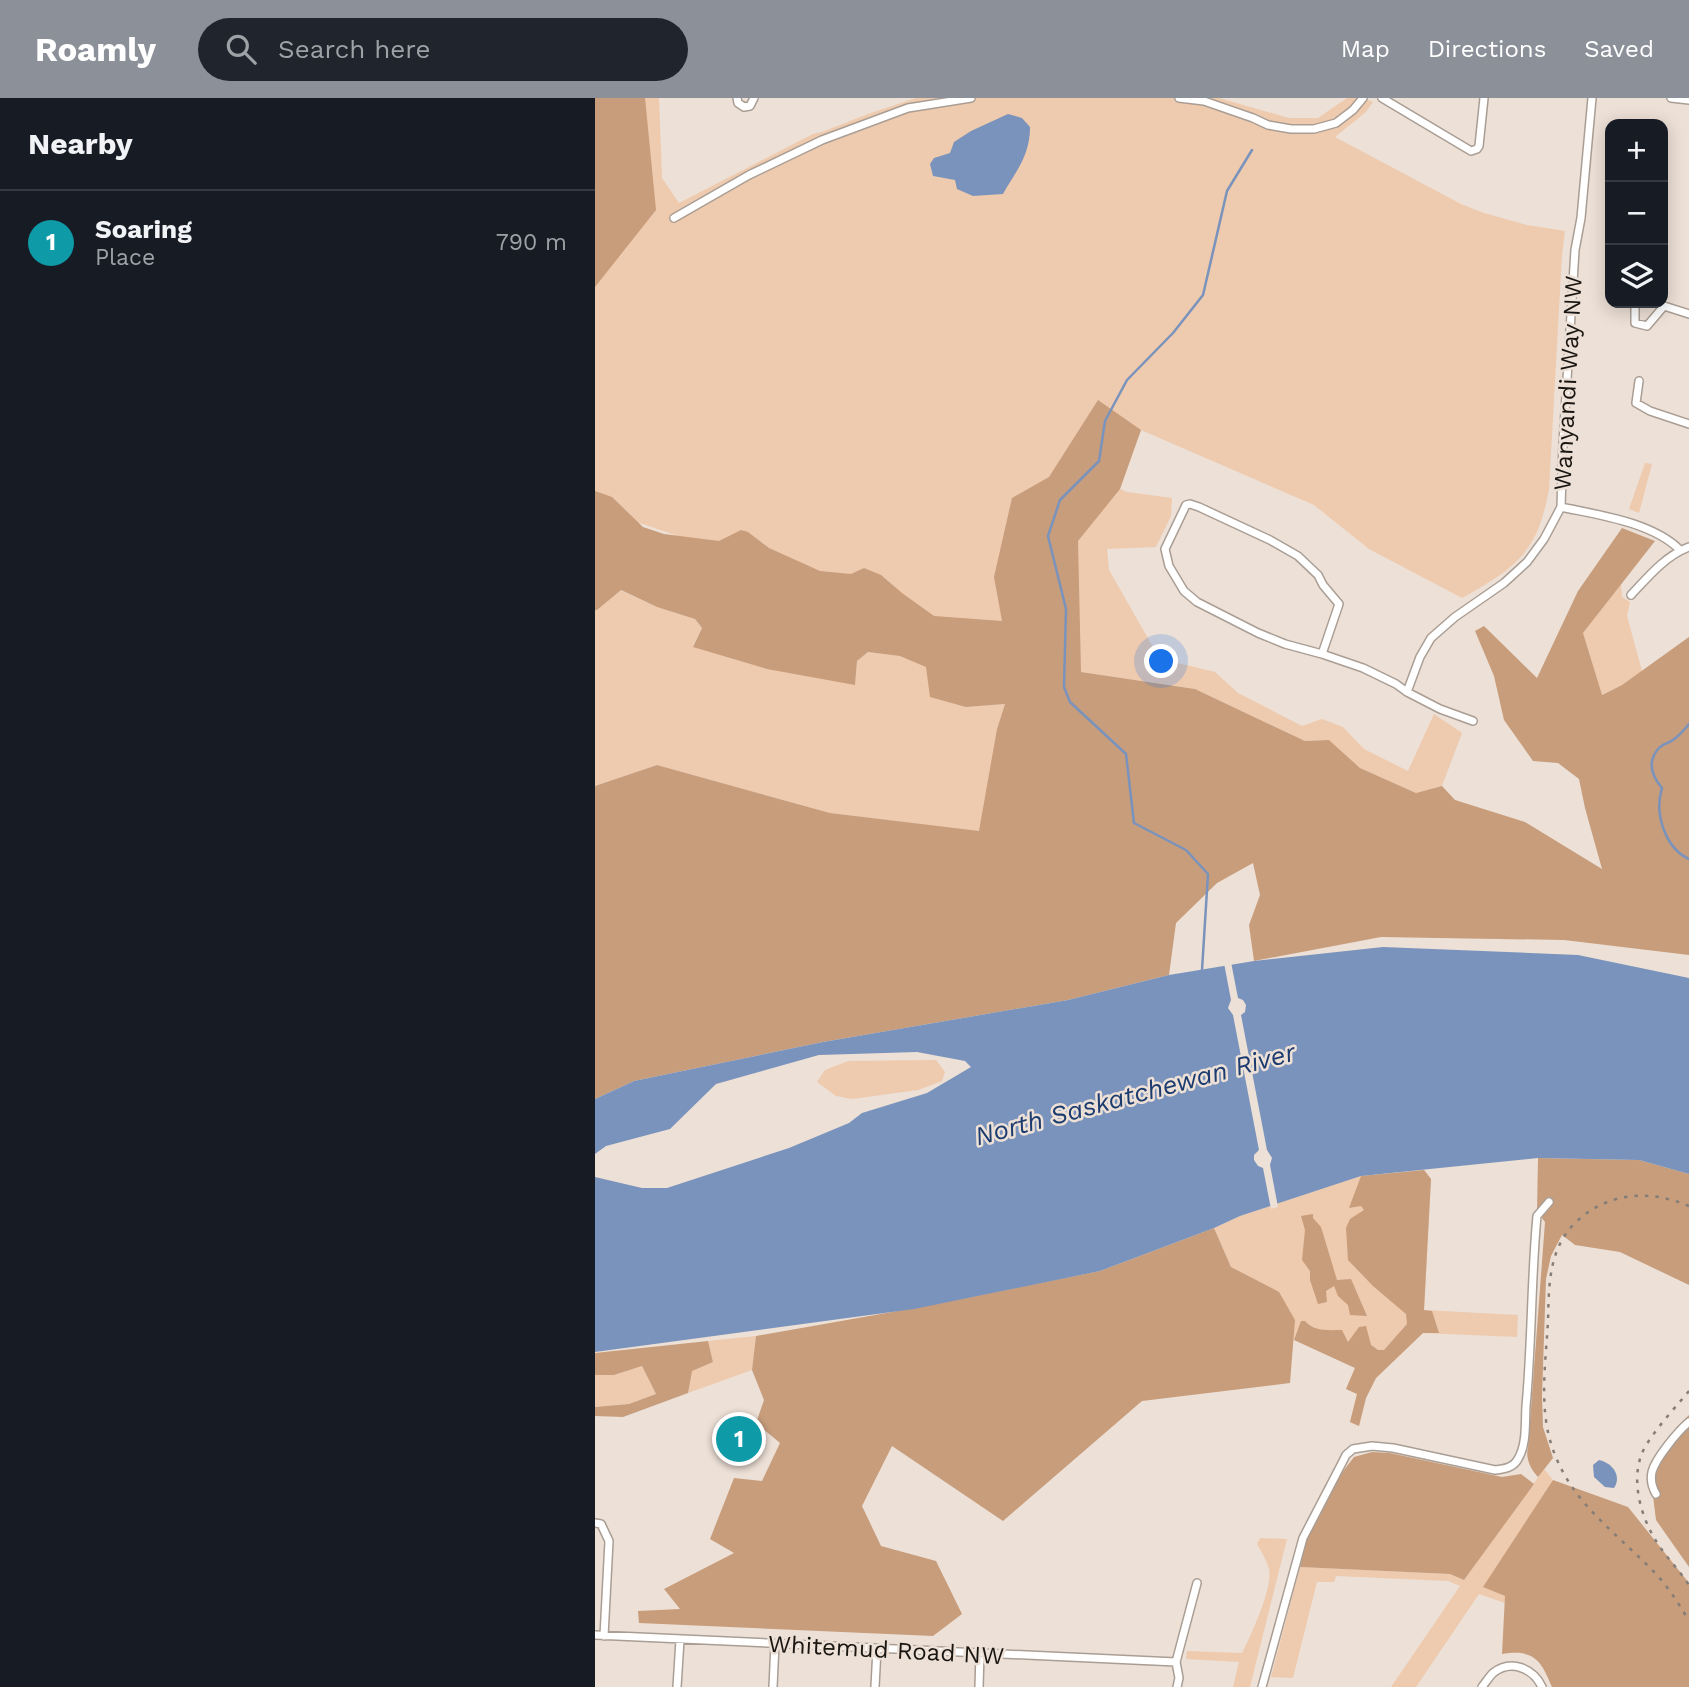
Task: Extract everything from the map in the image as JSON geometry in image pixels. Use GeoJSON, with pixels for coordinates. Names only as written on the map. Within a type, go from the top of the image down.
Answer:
{"type":"FeatureCollection","features":[{"type":"Feature","properties":{"kind":"street"},"geometry":{"type":"LineString","coordinates":[[737,98],[738,103],[744,107],[750,106],[754,98]]}},
{"type":"Feature","properties":{"kind":"street"},"geometry":{"type":"LineString","coordinates":[[674,218],[749,175],[822,140],[908,108],[971,98]]}},
{"type":"Feature","properties":{"kind":"street"},"geometry":{"type":"LineString","coordinates":[[1179,98],[1204,101],[1253,117],[1268,125],[1291,129],[1314,129],[1336,122],[1353,110],[1363,98]]}},
{"type":"Feature","properties":{"kind":"street"},"geometry":{"type":"LineString","coordinates":[[1382,98],[1471,151],[1479,146],[1484,98]]}},
{"type":"Feature","properties":{"kind":"street","name":"Wanyandi Way NW"},"geometry":{"type":"LineString","coordinates":[[1407,692],[1420,657],[1431,638],[1455,617],[1504,583],[1527,562],[1544,539],[1561,507],[1575,250],[1581,218],[1592,98]]}},
{"type":"Feature","properties":{"kind":"street"},"geometry":{"type":"LineString","coordinates":[[1671,98],[1689,100]]}},
{"type":"Feature","properties":{"kind":"street"},"geometry":{"type":"LineString","coordinates":[[1668,307],[1689,314]]}},
{"type":"Feature","properties":{"kind":"street"},"geometry":{"type":"LineString","coordinates":[[1636,308],[1635,323],[1647,326],[1660,308]]}},
{"type":"Feature","properties":{"kind":"street"},"geometry":{"type":"LineString","coordinates":[[1639,381],[1636,403],[1650,411],[1689,424]]}},
{"type":"Feature","properties":{"kind":"street"},"geometry":{"type":"LineString","coordinates":[[1322,654],[1339,604],[1318,575],[1298,556],[1270,540],[1199,507],[1186,505],[1165,549],[1169,566],[1184,591],[1197,602],[1285,644],[1363,668],[1440,709],[1473,721]]}},
{"type":"Feature","properties":{"kind":"street"},"geometry":{"type":"LineString","coordinates":[[1561,507],[1644,528],[1670,540],[1680,550]]}},
{"type":"Feature","properties":{"kind":"street"},"geometry":{"type":"LineString","coordinates":[[1631,595],[1663,563],[1680,550],[1689,547]]}},
{"type":"Feature","properties":{"kind":"street"},"geometry":{"type":"LineString","coordinates":[[1262,1687],[1303,1538],[1346,1455],[1353,1449],[1372,1446],[1393,1448],[1495,1470],[1507,1469],[1520,1457],[1524,1434],[1537,1216],[1549,1202]]}},
{"type":"Feature","properties":{"kind":"street"},"geometry":{"type":"LineString","coordinates":[[1656,1494],[1651,1482],[1654,1466],[1689,1422]]}},
{"type":"Feature","properties":{"kind":"street"},"geometry":{"type":"LineString","coordinates":[[598,1524],[609,1541],[599,1636]]}},
{"type":"Feature","properties":{"kind":"street"},"geometry":{"type":"LineString","coordinates":[[1177,1687],[1177,1662],[1197,1583]]}},
{"type":"Feature","properties":{"kind":"street","name":"Whitemud Road NW"},"geometry":{"type":"LineString","coordinates":[[599,1636],[1177,1662]]}},
{"type":"Feature","properties":{"kind":"street"},"geometry":{"type":"LineString","coordinates":[[677,1687],[680,1640]]}},
{"type":"Feature","properties":{"kind":"street"},"geometry":{"type":"LineString","coordinates":[[773,1687],[775,1644]]}},
{"type":"Feature","properties":{"kind":"street"},"geometry":{"type":"LineString","coordinates":[[875,1687],[877,1648]]}},
{"type":"Feature","properties":{"kind":"street"},"geometry":{"type":"LineString","coordinates":[[979,1687],[980,1654]]}},
{"type":"Feature","properties":{"kind":"street"},"geometry":{"type":"LineString","coordinates":[[1482,1687],[1497,1670],[1513,1666],[1529,1671],[1542,1687]]}},
{"type":"Feature","properties":{"kind":"shaded area"},"geometry":{"type":"Polygon","coordinates":[[[595,98],[659,98],[662,178],[679,203],[813,134],[916,98],[1219,98],[1289,118],[1318,118],[1347,98],[1363,98],[1373,102],[1366,112],[1335,137],[1461,204],[1527,225],[1565,231],[1549,489],[1544,511],[1531,543],[1522,556],[1481,587],[1462,598],[1369,549],[1314,505],[1141,430],[1120,489],[1172,498],[1171,516],[1156,547],[1107,549],[1109,570],[1153,647],[1174,662],[1215,672],[1238,693],[1302,726],[1322,719],[1343,727],[1364,749],[1408,771],[1434,714],[1462,733],[1442,786],[1416,793],[1360,768],[1329,740],[1305,741],[1195,689],[1081,672],[595,508],[595,98]]]}},
{"type":"Feature","properties":{"kind":"shaded area"},"geometry":{"type":"Polygon","coordinates":[[[595,98],[645,98],[656,210],[595,287],[595,98]]]}},
{"type":"Feature","properties":{"kind":"shaded area"},"geometry":{"type":"Polygon","coordinates":[[[1098,400],[1141,430],[1120,489],[1078,541],[1081,672],[1195,689],[1305,741],[1329,740],[1360,768],[1416,793],[1442,786],[1455,800],[1525,822],[1602,869],[1579,779],[1558,763],[1533,761],[1504,720],[1494,676],[1475,631],[1484,626],[1537,678],[1578,591],[1622,528],[1655,541],[1583,633],[1602,695],[1622,685],[1689,637],[1689,955],[1564,940],[1381,937],[1254,961],[1249,925],[1260,895],[1253,863],[1217,883],[1176,923],[1169,975],[1068,1000],[823,1042],[634,1081],[595,1099],[595,786],[657,765],[830,813],[979,831],[997,729],[1005,704],[966,707],[930,697],[926,667],[900,656],[868,652],[857,661],[855,685],[767,669],[693,647],[702,628],[695,619],[657,607],[621,590],[595,610],[595,491],[612,497],[643,527],[664,534],[719,541],[741,530],[748,532],[769,548],[820,571],[851,574],[864,568],[881,575],[934,616],[1002,621],[994,577],[1012,498],[1049,477],[1098,400]]]}},
{"type":"Feature","properties":{"kind":"shaded area"},"geometry":{"type":"Polygon","coordinates":[[[1645,463],[1652,464],[1639,513],[1629,509],[1645,463]]]}},
{"type":"Feature","properties":{"kind":"shaded area"},"geometry":{"type":"Polygon","coordinates":[[[1621,584],[1622,597],[1630,602],[1627,616],[1642,671],[1601,695],[1583,633],[1621,584]]]}},
{"type":"Feature","properties":{"kind":"shaded area"},"geometry":{"type":"Polygon","coordinates":[[[620,590],[657,607],[695,619],[702,628],[693,646],[855,684],[857,661],[868,652],[901,656],[927,667],[966,707],[1005,704],[997,729],[999,759],[979,832],[830,813],[657,765],[595,786],[595,610],[620,590]]]}},
{"type":"Feature","properties":{"kind":"shaded area"},"geometry":{"type":"Polygon","coordinates":[[[936,1060],[945,1072],[942,1081],[918,1090],[852,1099],[836,1096],[817,1082],[825,1070],[848,1061],[936,1060]]]}},
{"type":"Feature","properties":{"kind":"shaded area"},"geometry":{"type":"Polygon","coordinates":[[[1538,1158],[1639,1160],[1689,1174],[1689,1285],[1620,1252],[1575,1245],[1562,1235],[1551,1256],[1546,1279],[1543,1427],[1553,1458],[1538,1477],[1529,1464],[1527,1452],[1545,1222],[1537,1212],[1538,1158]]]}},
{"type":"Feature","properties":{"kind":"shaded area"},"geometry":{"type":"Polygon","coordinates":[[[1424,1170],[1431,1179],[1424,1310],[1518,1315],[1517,1337],[1423,1333],[1376,1378],[1366,1398],[1359,1426],[1350,1422],[1357,1394],[1346,1389],[1355,1368],[1250,1319],[1214,1228],[1240,1216],[1361,1176],[1424,1170]]]}},
{"type":"Feature","properties":{"kind":"shaded area"},"geometry":{"type":"Polygon","coordinates":[[[1424,1170],[1431,1179],[1424,1310],[1432,1311],[1439,1333],[1423,1333],[1376,1378],[1366,1398],[1359,1426],[1350,1422],[1357,1394],[1346,1389],[1355,1368],[1294,1340],[1301,1321],[1317,1329],[1342,1330],[1348,1342],[1359,1327],[1366,1326],[1371,1345],[1378,1350],[1384,1350],[1407,1324],[1406,1314],[1348,1260],[1346,1228],[1350,1219],[1364,1210],[1361,1206],[1349,1208],[1361,1176],[1424,1170]]]}},
{"type":"Feature","properties":{"kind":"shaded area"},"geometry":{"type":"Polygon","coordinates":[[[1313,1214],[1321,1227],[1337,1280],[1351,1279],[1367,1316],[1350,1315],[1348,1305],[1338,1296],[1334,1286],[1326,1291],[1327,1302],[1318,1304],[1310,1280],[1310,1271],[1302,1260],[1305,1230],[1301,1216],[1313,1214]]]}},
{"type":"Feature","properties":{"kind":"shaded area"},"geometry":{"type":"Polygon","coordinates":[[[1214,1228],[1231,1267],[1279,1292],[1295,1320],[1290,1383],[1142,1401],[1003,1521],[892,1446],[862,1506],[881,1546],[936,1561],[962,1614],[933,1636],[639,1623],[638,1611],[680,1609],[664,1589],[734,1553],[710,1539],[734,1478],[762,1481],[780,1443],[756,1423],[764,1400],[752,1370],[756,1336],[1100,1271],[1214,1228]]]}},
{"type":"Feature","properties":{"kind":"shaded area"},"geometry":{"type":"Polygon","coordinates":[[[756,1336],[752,1370],[688,1393],[691,1371],[713,1362],[708,1341],[756,1336]]]}},
{"type":"Feature","properties":{"kind":"shaded area"},"geometry":{"type":"Polygon","coordinates":[[[708,1341],[713,1362],[692,1371],[688,1393],[623,1417],[595,1416],[595,1407],[629,1404],[656,1394],[642,1366],[614,1375],[595,1375],[595,1353],[708,1341]]]}},
{"type":"Feature","properties":{"kind":"shaded area"},"geometry":{"type":"Polygon","coordinates":[[[642,1366],[656,1394],[629,1404],[595,1407],[595,1375],[614,1375],[642,1366]]]}},
{"type":"Feature","properties":{"kind":"shaded area"},"geometry":{"type":"Polygon","coordinates":[[[1689,1415],[1689,1567],[1656,1520],[1653,1496],[1655,1475],[1677,1427],[1689,1415]]]}},
{"type":"Feature","properties":{"kind":"shaded area"},"geometry":{"type":"Polygon","coordinates":[[[1372,1452],[1390,1453],[1502,1477],[1521,1474],[1534,1484],[1464,1580],[1450,1574],[1300,1567],[1306,1541],[1341,1474],[1354,1457],[1372,1452]]]}},
{"type":"Feature","properties":{"kind":"shaded area"},"geometry":{"type":"Polygon","coordinates":[[[1544,1469],[1553,1480],[1484,1587],[1505,1596],[1505,1603],[1479,1594],[1416,1687],[1391,1687],[1460,1586],[1448,1581],[1336,1576],[1334,1582],[1317,1582],[1293,1678],[1271,1677],[1300,1567],[1450,1574],[1464,1580],[1544,1469]]]}},
{"type":"Feature","properties":{"kind":"shaded area"},"geometry":{"type":"Polygon","coordinates":[[[1553,1480],[1628,1507],[1689,1583],[1689,1687],[1552,1687],[1535,1658],[1522,1653],[1502,1654],[1505,1596],[1483,1587],[1553,1480]]]}},
{"type":"Feature","properties":{"kind":"shaded area"},"geometry":{"type":"Polygon","coordinates":[[[1260,1538],[1287,1539],[1250,1687],[1233,1687],[1239,1662],[1186,1659],[1187,1651],[1242,1653],[1268,1588],[1269,1569],[1257,1544],[1260,1538]]]}},
{"type":"Feature","properties":{"kind":"water"},"geometry":{"type":"Polygon","coordinates":[[[1008,114],[1022,118],[1030,127],[1028,146],[1003,194],[973,196],[957,189],[955,180],[933,176],[930,164],[934,158],[950,153],[954,142],[971,131],[1008,114]]]}},
{"type":"Feature","properties":{"kind":"water","name":"North Saskatchewan River"},"geometry":{"type":"Polygon","coordinates":[[[1383,947],[1578,955],[1689,978],[1689,1174],[1639,1160],[1538,1158],[1361,1176],[1240,1216],[1100,1271],[914,1309],[595,1352],[595,1177],[642,1188],[667,1188],[789,1148],[849,1123],[862,1113],[927,1093],[971,1067],[965,1061],[917,1052],[819,1055],[716,1084],[670,1129],[606,1146],[595,1154],[595,1099],[634,1081],[823,1042],[1068,1000],[1169,975],[1254,961],[1383,947]]]}},
{"type":"Feature","properties":{"kind":"water"},"geometry":{"type":"Polygon","coordinates":[[[1599,1460],[1615,1471],[1617,1479],[1614,1488],[1605,1487],[1594,1477],[1593,1465],[1599,1460]]]}},
{"type":"Feature","properties":{"kind":"pier"},"geometry":{"type":"Polygon","coordinates":[[[1231,962],[1238,998],[1246,1005],[1245,1012],[1241,1015],[1267,1150],[1272,1158],[1270,1165],[1278,1207],[1271,1209],[1263,1168],[1254,1160],[1254,1155],[1259,1150],[1233,1015],[1228,1008],[1231,1000],[1224,963],[1231,962]]]}},
{"type":"Feature","properties":{"kind":"waterway"},"geometry":{"type":"LineString","coordinates":[[1202,970],[1208,874],[1186,850],[1134,823],[1126,754],[1070,702],[1064,687],[1066,609],[1048,536],[1060,500],[1099,461],[1105,421],[1127,380],[1173,333],[1203,295],[1227,191],[1252,150]]}},
{"type":"Feature","properties":{"kind":"waterway"},"geometry":{"type":"LineString","coordinates":[[1689,724],[1675,738],[1659,748],[1652,764],[1655,779],[1662,788],[1659,808],[1663,829],[1674,847],[1689,859]]}},
{"type":"Feature","properties":{"kind":"railway"},"geometry":{"type":"LineString","coordinates":[[1689,1206],[1659,1197],[1629,1196],[1615,1199],[1588,1212],[1567,1233],[1555,1256],[1550,1281],[1544,1388],[1547,1427],[1563,1472],[1589,1509],[1660,1579],[1689,1621]]}},
{"type":"Feature","properties":{"kind":"railway"},"geometry":{"type":"LineString","coordinates":[[1689,1391],[1645,1447],[1640,1458],[1637,1483],[1641,1507],[1650,1531],[1689,1585]]}},
{"type":"Feature","properties":{"kind":"place","name":"Soaring"},"geometry":{"type":"Point","coordinates":[739,1439]}}]}
